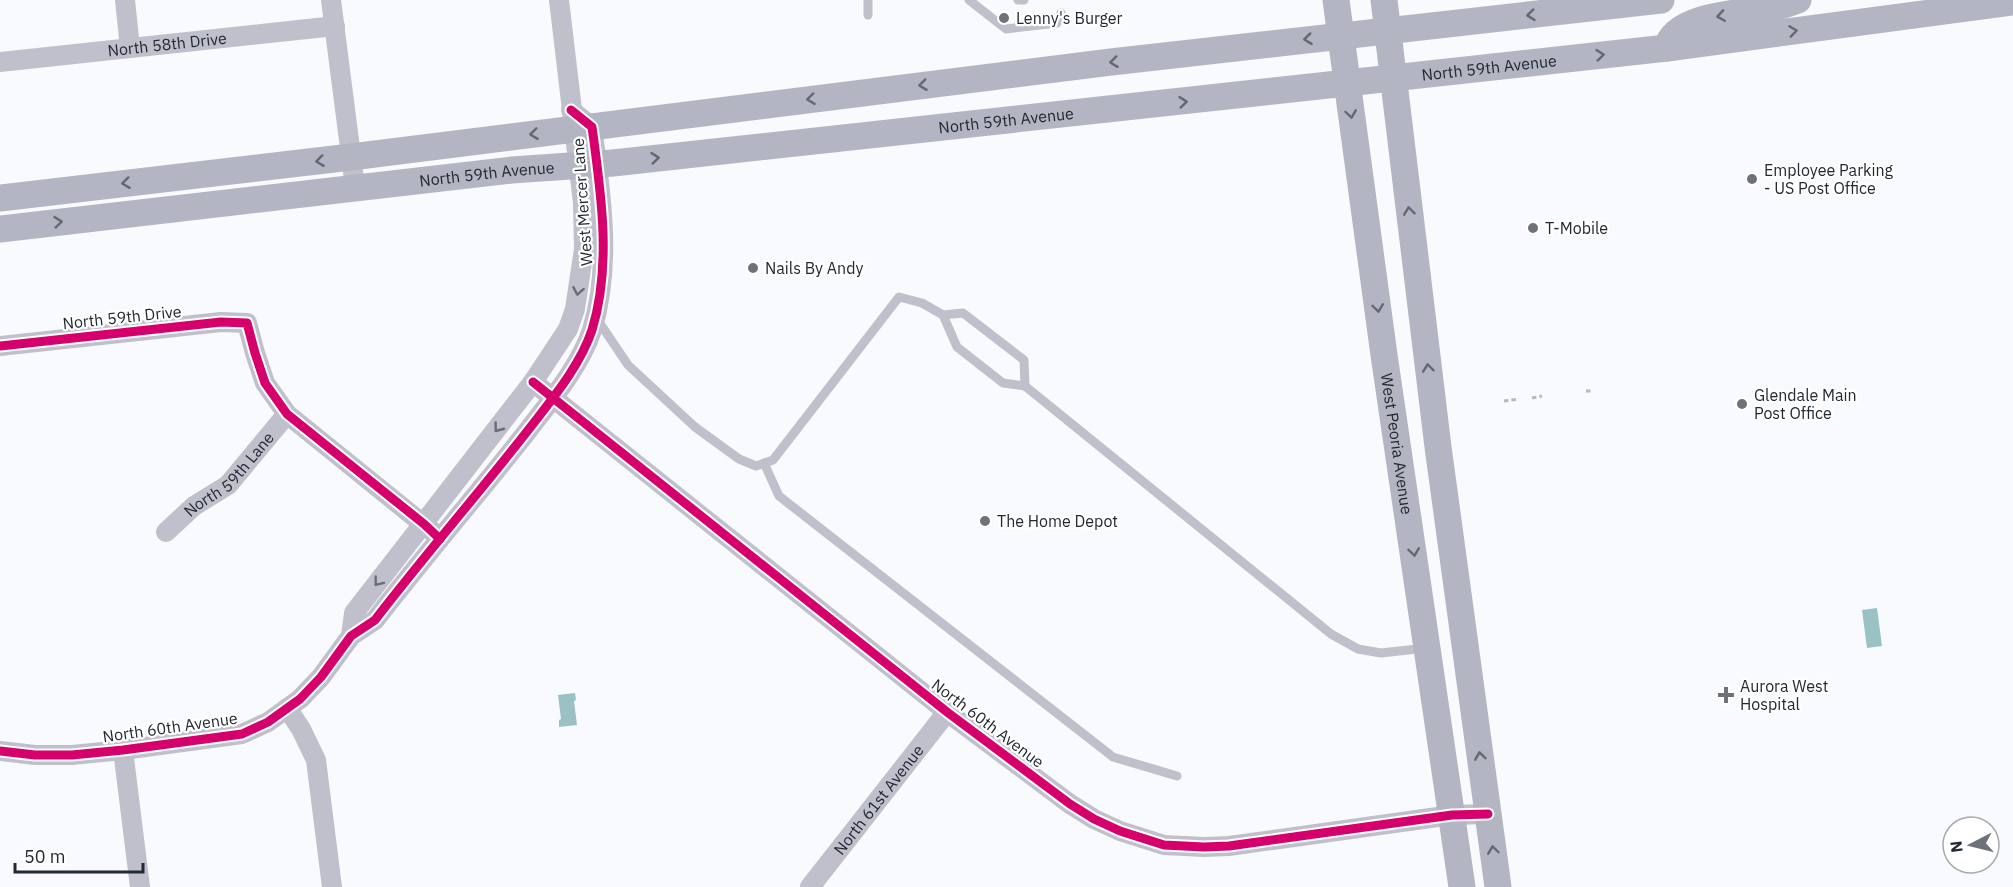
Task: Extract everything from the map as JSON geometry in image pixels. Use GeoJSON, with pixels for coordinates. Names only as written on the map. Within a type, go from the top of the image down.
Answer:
{"type":"FeatureCollection","features":[{"type":"Feature","properties":{"kind":"main road","name":"West Peoria Avenue"},"geometry":{"type":"LineString","coordinates":[[1336,0],[1462,887]]}},
{"type":"Feature","properties":{"kind":"main road"},"geometry":{"type":"LineString","coordinates":[[1384,0],[1437,437],[1498,887]]}},
{"type":"Feature","properties":{"kind":"main road","name":"North 59th Avenue"},"geometry":{"type":"LineString","coordinates":[[0,198],[351,157],[579,122],[869,92],[1387,30],[1661,0]]}},
{"type":"Feature","properties":{"kind":"main road"},"geometry":{"type":"LineString","coordinates":[[1667,48],[1669,41],[1680,30],[1703,19],[1770,8],[1798,0]]}},
{"type":"Feature","properties":{"kind":"main road","name":"North 59th Avenue"},"geometry":{"type":"LineString","coordinates":[[0,229],[355,187],[1393,79],[1667,48],[2013,2]]}},
{"type":"Feature","properties":{"kind":"main road"},"geometry":{"type":"LineString","coordinates":[[1398,442],[1437,437]]}},
{"type":"Feature","properties":{"kind":"street"},"geometry":{"type":"LineString","coordinates":[[125,0],[130,48]]}},
{"type":"Feature","properties":{"kind":"street"},"geometry":{"type":"LineString","coordinates":[[331,0],[355,187]]}},
{"type":"Feature","properties":{"kind":"street","name":"West Mercer Lane"},"geometry":{"type":"LineString","coordinates":[[553,398],[584,348],[595,316],[603,263],[559,0]]}},
{"type":"Feature","properties":{"kind":"street","name":"North 58th Drive"},"geometry":{"type":"LineString","coordinates":[[0,62],[335,26]]}},
{"type":"Feature","properties":{"kind":"street","name":"West Mercer Lane"},"geometry":{"type":"LineString","coordinates":[[533,382],[568,329],[575,309],[584,249],[583,203],[587,164]]}},
{"type":"Feature","properties":{"kind":"street","name":"North 59th Drive"},"geometry":{"type":"LineString","coordinates":[[0,346],[220,321],[247,323],[265,383],[287,414]]}},
{"type":"Feature","properties":{"kind":"street","name":"North 60th Avenue"},"geometry":{"type":"LineString","coordinates":[[351,636],[354,613],[533,382],[947,712],[1070,804],[1120,831],[1164,845],[1229,846],[1452,815],[1488,814]]}},
{"type":"Feature","properties":{"kind":"street","name":"North 60th Avenue"},"geometry":{"type":"LineString","coordinates":[[0,751],[35,755],[123,750],[242,734],[268,722],[300,699],[321,678],[351,636],[375,620],[553,398]]}},
{"type":"Feature","properties":{"kind":"street"},"geometry":{"type":"LineString","coordinates":[[287,414],[440,539]]}},
{"type":"Feature","properties":{"kind":"street","name":"North 59th Lane"},"geometry":{"type":"LineString","coordinates":[[166,532],[194,506],[228,485],[287,414]]}},
{"type":"Feature","properties":{"kind":"street"},"geometry":{"type":"LineString","coordinates":[[287,708],[301,729],[316,760],[332,887]]}},
{"type":"Feature","properties":{"kind":"street","name":"North 61st Avenue"},"geometry":{"type":"LineString","coordinates":[[810,887],[947,712]]}},
{"type":"Feature","properties":{"kind":"street"},"geometry":{"type":"LineString","coordinates":[[123,750],[140,887]]}},
{"type":"Feature","properties":{"kind":"lane"},"geometry":{"type":"LineString","coordinates":[[868,0],[868,15]]}},
{"type":"Feature","properties":{"kind":"lane"},"geometry":{"type":"LineString","coordinates":[[969,0],[1006,29],[1057,23],[1061,12]]}},
{"type":"Feature","properties":{"kind":"lane"},"geometry":{"type":"LineString","coordinates":[[1018,0],[1024,0]]}},
{"type":"Feature","properties":{"kind":"lane"},"geometry":{"type":"LineString","coordinates":[[595,316],[628,365],[694,427],[739,459],[756,466],[773,460],[899,297],[922,303],[943,315],[963,313],[1024,360],[1025,386]]}},
{"type":"Feature","properties":{"kind":"lane"},"geometry":{"type":"LineString","coordinates":[[943,315],[957,347],[1003,383],[1025,386],[1331,634],[1358,650],[1381,653],[1428,648]]}},
{"type":"Feature","properties":{"kind":"lane"},"geometry":{"type":"LineString","coordinates":[[764,463],[779,496],[1113,757],[1177,776]]}},
{"type":"Feature","properties":{"kind":"path"},"geometry":{"type":"LineString","coordinates":[[1532,398],[1542,396]]}},
{"type":"Feature","properties":{"kind":"path"},"geometry":{"type":"LineString","coordinates":[[1504,401],[1519,399]]}},
{"type":"Feature","properties":{"kind":"water"},"geometry":{"type":"Polygon","coordinates":[[[1877,608],[1882,646],[1867,648],[1862,610],[1877,608]]]}},
{"type":"Feature","properties":{"kind":"water"},"geometry":{"type":"Polygon","coordinates":[[[575,693],[577,725],[559,727],[561,719],[558,695],[575,693]]]}},
{"type":"Feature","properties":{"kind":"cycle path"},"geometry":{"type":"LineString","coordinates":[[0,751],[35,755],[72,755],[242,734],[268,722],[300,699],[321,677],[351,636],[375,620],[556,394],[573,369],[592,330],[602,280],[603,229],[599,177],[592,127],[571,110]]}},
{"type":"Feature","properties":{"kind":"cycle path"},"geometry":{"type":"LineString","coordinates":[[0,346],[221,322],[247,323],[265,383],[287,414],[440,539]]}},
{"type":"Feature","properties":{"kind":"cycle path"},"geometry":{"type":"LineString","coordinates":[[533,382],[947,712],[1070,804],[1120,831],[1164,845],[1229,846],[1452,815],[1488,814]]}},
{"type":"Feature","properties":{"kind":"place","name":"Lenny's Burger"},"geometry":{"type":"Point","coordinates":[1004,18]}},
{"type":"Feature","properties":{"kind":"place","name":"Employee Parking - US Post Office"},"geometry":{"type":"Point","coordinates":[1752,179]}},
{"type":"Feature","properties":{"kind":"place","name":"T-Mobile"},"geometry":{"type":"Point","coordinates":[1533,228]}},
{"type":"Feature","properties":{"kind":"place","name":"Nails By Andy"},"geometry":{"type":"Point","coordinates":[753,268]}},
{"type":"Feature","properties":{"kind":"place","name":"Glendale Main Post Office"},"geometry":{"type":"Point","coordinates":[1742,404]}},
{"type":"Feature","properties":{"kind":"place","name":"The Home Depot"},"geometry":{"type":"Point","coordinates":[985,521]}},
{"type":"Feature","properties":{"kind":"place","name":"Aurora West Hospital"},"geometry":{"type":"Point","coordinates":[1726,695]}}]}
